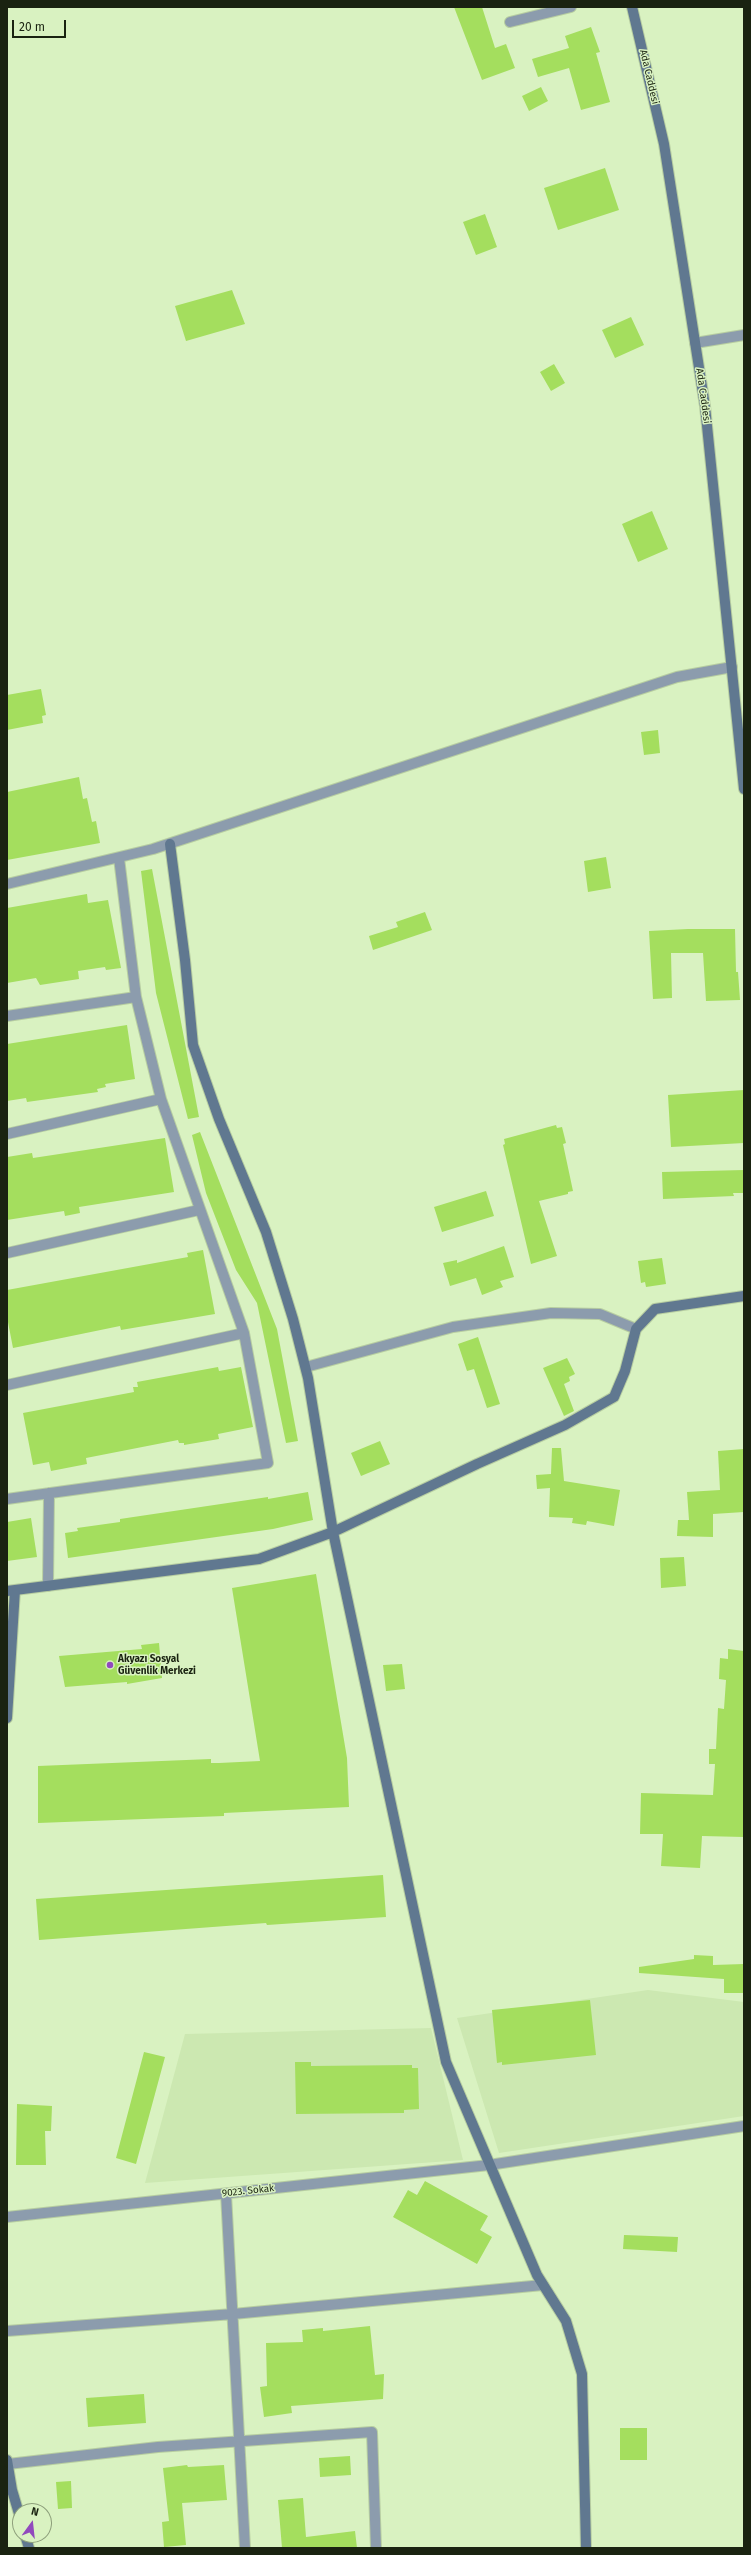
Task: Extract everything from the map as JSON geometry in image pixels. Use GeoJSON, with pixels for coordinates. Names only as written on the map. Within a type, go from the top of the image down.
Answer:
{"type":"FeatureCollection","features":[{"type":"Feature","properties":{"kind":"main road","name":"Ada Caddesi"},"geometry":{"type":"LineString","coordinates":[[632,7],[664,144],[696,343],[705,406],[744,789]]}},
{"type":"Feature","properties":{"kind":"main road"},"geometry":{"type":"LineString","coordinates":[[170,844],[185,960],[193,1045],[220,1119],[266,1232],[306,1367],[333,1532],[446,2062],[489,2165],[543,2285],[566,2321],[582,2374],[586,2548]]}},
{"type":"Feature","properties":{"kind":"main road"},"geometry":{"type":"LineString","coordinates":[[7,1718],[11,1590],[259,1559],[333,1532],[565,1426],[614,1397],[625,1371],[636,1329],[655,1309],[744,1296]]}},
{"type":"Feature","properties":{"kind":"main road"},"geometry":{"type":"LineString","coordinates":[[7,2462],[9,2491],[14,2503]]}},
{"type":"Feature","properties":{"kind":"street"},"geometry":{"type":"LineString","coordinates":[[510,22],[571,7]]}},
{"type":"Feature","properties":{"kind":"street"},"geometry":{"type":"LineString","coordinates":[[696,343],[744,334]]}},
{"type":"Feature","properties":{"kind":"street"},"geometry":{"type":"LineString","coordinates":[[7,884],[119,858],[170,844],[677,677],[732,667]]}},
{"type":"Feature","properties":{"kind":"street"},"geometry":{"type":"LineString","coordinates":[[7,1499],[268,1463],[244,1333],[198,1210],[161,1099],[136,997],[119,858]]}},
{"type":"Feature","properties":{"kind":"street"},"geometry":{"type":"LineString","coordinates":[[7,1016],[136,997]]}},
{"type":"Feature","properties":{"kind":"street"},"geometry":{"type":"LineString","coordinates":[[7,1134],[161,1099]]}},
{"type":"Feature","properties":{"kind":"street"},"geometry":{"type":"LineString","coordinates":[[7,1253],[198,1210]]}},
{"type":"Feature","properties":{"kind":"street"},"geometry":{"type":"LineString","coordinates":[[306,1367],[453,1327],[551,1313],[600,1314],[636,1329]]}},
{"type":"Feature","properties":{"kind":"street"},"geometry":{"type":"LineString","coordinates":[[7,1384],[244,1333]]}},
{"type":"Feature","properties":{"kind":"street"},"geometry":{"type":"LineString","coordinates":[[48,1586],[49,1493]]}},
{"type":"Feature","properties":{"kind":"street","name":"9023. Sokak"},"geometry":{"type":"LineString","coordinates":[[7,2217],[489,2165],[744,2126]]}},
{"type":"Feature","properties":{"kind":"street"},"geometry":{"type":"LineString","coordinates":[[226,2194],[245,2548]]}},
{"type":"Feature","properties":{"kind":"street"},"geometry":{"type":"LineString","coordinates":[[7,2331],[233,2314],[543,2285]]}},
{"type":"Feature","properties":{"kind":"street"},"geometry":{"type":"LineString","coordinates":[[7,2462],[240,2440],[372,2432],[376,2548]]}},
{"type":"Feature","properties":{"kind":"shaded area"},"geometry":{"type":"Polygon","coordinates":[[[648,1990],[744,2002],[744,2116],[499,2153],[457,2018],[648,1990]]]}},
{"type":"Feature","properties":{"kind":"shaded area"},"geometry":{"type":"Polygon","coordinates":[[[431,2028],[463,2160],[145,2183],[185,2034],[431,2028]]]}},
{"type":"Feature","properties":{"kind":"building"},"geometry":{"type":"Polygon","coordinates":[[[454,7],[482,7],[495,48],[506,44],[515,68],[482,80],[454,7]]]}},
{"type":"Feature","properties":{"kind":"building"},"geometry":{"type":"Polygon","coordinates":[[[591,27],[600,52],[596,53],[610,102],[581,110],[569,68],[538,77],[532,59],[569,48],[565,36],[591,27]]]}},
{"type":"Feature","properties":{"kind":"building"},"geometry":{"type":"Polygon","coordinates":[[[541,87],[548,101],[529,111],[522,96],[541,87]]]}},
{"type":"Feature","properties":{"kind":"building"},"geometry":{"type":"Polygon","coordinates":[[[605,168],[619,210],[558,230],[544,188],[605,168]]]}},
{"type":"Feature","properties":{"kind":"building"},"geometry":{"type":"Polygon","coordinates":[[[485,214],[497,247],[476,255],[463,222],[485,214]]]}},
{"type":"Feature","properties":{"kind":"building"},"geometry":{"type":"Polygon","coordinates":[[[232,290],[245,324],[186,341],[175,306],[232,290]]]}},
{"type":"Feature","properties":{"kind":"building"},"geometry":{"type":"Polygon","coordinates":[[[631,317],[644,345],[615,358],[602,330],[631,317]]]}},
{"type":"Feature","properties":{"kind":"building"},"geometry":{"type":"Polygon","coordinates":[[[554,364],[565,383],[551,391],[540,372],[554,364]]]}},
{"type":"Feature","properties":{"kind":"building"},"geometry":{"type":"Polygon","coordinates":[[[652,511],[668,549],[638,562],[622,524],[652,511]]]}},
{"type":"Feature","properties":{"kind":"building"},"geometry":{"type":"Polygon","coordinates":[[[41,689],[46,715],[42,716],[43,723],[7,730],[7,695],[41,689]]]}},
{"type":"Feature","properties":{"kind":"building"},"geometry":{"type":"Polygon","coordinates":[[[658,730],[660,753],[644,755],[641,732],[658,730]]]}},
{"type":"Feature","properties":{"kind":"building"},"geometry":{"type":"Polygon","coordinates":[[[79,777],[83,799],[87,798],[92,822],[96,821],[100,843],[7,860],[7,792],[79,777]]]}},
{"type":"Feature","properties":{"kind":"building"},"geometry":{"type":"Polygon","coordinates":[[[606,857],[611,888],[588,892],[584,861],[606,857]]]}},
{"type":"Feature","properties":{"kind":"building"},"geometry":{"type":"Polygon","coordinates":[[[152,869],[199,1117],[188,1119],[156,993],[141,871],[152,869]]]}},
{"type":"Feature","properties":{"kind":"building"},"geometry":{"type":"Polygon","coordinates":[[[87,894],[88,903],[108,900],[121,968],[106,970],[105,967],[78,971],[79,979],[40,985],[36,978],[7,983],[7,908],[87,894]]]}},
{"type":"Feature","properties":{"kind":"building"},"geometry":{"type":"Polygon","coordinates":[[[425,912],[432,930],[373,950],[369,936],[398,927],[396,922],[425,912]]]}},
{"type":"Feature","properties":{"kind":"building"},"geometry":{"type":"Polygon","coordinates":[[[735,929],[736,972],[738,972],[740,1000],[706,1001],[703,953],[671,953],[672,998],[653,999],[649,931],[735,929]]]}},
{"type":"Feature","properties":{"kind":"building"},"geometry":{"type":"Polygon","coordinates":[[[127,1025],[135,1079],[105,1084],[106,1087],[97,1089],[98,1092],[27,1102],[26,1098],[7,1101],[7,1044],[127,1025]]]}},
{"type":"Feature","properties":{"kind":"building"},"geometry":{"type":"Polygon","coordinates":[[[744,1090],[744,1143],[671,1147],[668,1095],[744,1090]]]}},
{"type":"Feature","properties":{"kind":"building"},"geometry":{"type":"Polygon","coordinates":[[[556,1125],[557,1128],[562,1127],[566,1143],[563,1144],[573,1191],[568,1192],[568,1194],[539,1201],[557,1256],[531,1264],[503,1145],[505,1144],[504,1139],[556,1125]]]}},
{"type":"Feature","properties":{"kind":"building"},"geometry":{"type":"Polygon","coordinates":[[[200,1132],[277,1329],[298,1441],[286,1443],[257,1303],[236,1270],[206,1193],[192,1135],[200,1132]]]}},
{"type":"Feature","properties":{"kind":"building"},"geometry":{"type":"Polygon","coordinates":[[[165,1138],[174,1192],[79,1207],[80,1213],[65,1216],[64,1211],[7,1220],[7,1157],[32,1153],[33,1158],[165,1138]]]}},
{"type":"Feature","properties":{"kind":"building"},"geometry":{"type":"Polygon","coordinates":[[[744,1170],[744,1193],[733,1193],[734,1196],[663,1199],[662,1172],[744,1170]]]}},
{"type":"Feature","properties":{"kind":"building"},"geometry":{"type":"Polygon","coordinates":[[[486,1191],[494,1216],[442,1232],[434,1207],[486,1191]]]}},
{"type":"Feature","properties":{"kind":"building"},"geometry":{"type":"Polygon","coordinates":[[[504,1246],[514,1277],[500,1281],[503,1287],[482,1295],[476,1278],[450,1286],[443,1263],[457,1260],[457,1263],[504,1246]]]}},
{"type":"Feature","properties":{"kind":"building"},"geometry":{"type":"Polygon","coordinates":[[[203,1250],[215,1314],[121,1330],[120,1326],[13,1348],[7,1317],[7,1290],[188,1257],[187,1253],[203,1250]]]}},
{"type":"Feature","properties":{"kind":"building"},"geometry":{"type":"Polygon","coordinates":[[[662,1258],[666,1284],[646,1287],[645,1282],[641,1283],[638,1261],[662,1258]]]}},
{"type":"Feature","properties":{"kind":"building"},"geometry":{"type":"Polygon","coordinates":[[[478,1337],[500,1404],[487,1408],[474,1369],[467,1371],[458,1344],[478,1337]]]}},
{"type":"Feature","properties":{"kind":"building"},"geometry":{"type":"Polygon","coordinates":[[[567,1358],[575,1374],[569,1377],[570,1381],[564,1384],[574,1411],[564,1416],[543,1368],[567,1358]]]}},
{"type":"Feature","properties":{"kind":"building"},"geometry":{"type":"Polygon","coordinates":[[[218,1367],[219,1371],[241,1367],[253,1427],[218,1434],[219,1439],[184,1445],[184,1443],[179,1443],[178,1440],[86,1458],[87,1464],[51,1471],[49,1462],[33,1465],[23,1413],[134,1392],[133,1387],[138,1387],[137,1382],[218,1367]]]}},
{"type":"Feature","properties":{"kind":"building"},"geometry":{"type":"Polygon","coordinates":[[[380,1441],[390,1464],[361,1476],[351,1453],[380,1441]]]}},
{"type":"Feature","properties":{"kind":"building"},"geometry":{"type":"Polygon","coordinates":[[[552,1448],[561,1448],[564,1481],[620,1490],[614,1526],[587,1521],[586,1525],[572,1523],[573,1518],[549,1517],[550,1488],[537,1489],[536,1475],[551,1474],[552,1448]]]}},
{"type":"Feature","properties":{"kind":"building"},"geometry":{"type":"Polygon","coordinates":[[[744,1449],[744,1512],[713,1514],[713,1537],[677,1536],[678,1520],[689,1520],[687,1492],[720,1490],[718,1451],[744,1449]]]}},
{"type":"Feature","properties":{"kind":"building"},"geometry":{"type":"Polygon","coordinates":[[[308,1492],[313,1520],[273,1529],[68,1558],[65,1533],[78,1531],[77,1528],[120,1522],[120,1519],[268,1497],[268,1499],[308,1492]]]}},
{"type":"Feature","properties":{"kind":"building"},"geometry":{"type":"Polygon","coordinates":[[[31,1518],[37,1557],[7,1561],[7,1522],[31,1518]]]}},
{"type":"Feature","properties":{"kind":"building"},"geometry":{"type":"Polygon","coordinates":[[[684,1557],[686,1586],[661,1588],[660,1558],[684,1557]]]}},
{"type":"Feature","properties":{"kind":"building"},"geometry":{"type":"Polygon","coordinates":[[[316,1574],[347,1758],[349,1807],[224,1813],[224,1816],[38,1823],[38,1766],[211,1759],[211,1763],[260,1761],[232,1588],[316,1574]]]}},
{"type":"Feature","properties":{"kind":"building","name":"Akyazı Sosyal Güvenlik Merkezi"},"geometry":{"type":"Polygon","coordinates":[[[159,1643],[162,1678],[127,1684],[127,1682],[65,1687],[59,1656],[142,1649],[141,1645],[159,1643]]]}},
{"type":"Feature","properties":{"kind":"building"},"geometry":{"type":"Polygon","coordinates":[[[728,1649],[744,1651],[744,1837],[702,1836],[700,1868],[661,1866],[663,1834],[640,1834],[641,1793],[713,1795],[715,1764],[709,1764],[709,1749],[716,1749],[718,1708],[724,1709],[726,1680],[719,1679],[720,1658],[728,1659],[728,1649]]]}},
{"type":"Feature","properties":{"kind":"building"},"geometry":{"type":"Polygon","coordinates":[[[402,1664],[405,1689],[386,1691],[383,1665],[402,1664]]]}},
{"type":"Feature","properties":{"kind":"building"},"geometry":{"type":"Polygon","coordinates":[[[383,1875],[386,1917],[267,1925],[266,1923],[39,1940],[36,1899],[383,1875]]]}},
{"type":"Feature","properties":{"kind":"building"},"geometry":{"type":"Polygon","coordinates":[[[694,1955],[713,1956],[713,1965],[744,1964],[744,1993],[724,1993],[724,1979],[639,1973],[639,1967],[694,1959],[694,1955]]]}},
{"type":"Feature","properties":{"kind":"building"},"geometry":{"type":"Polygon","coordinates":[[[590,2000],[596,2055],[502,2065],[502,2062],[497,2063],[492,2010],[590,2000]]]}},
{"type":"Feature","properties":{"kind":"building"},"geometry":{"type":"Polygon","coordinates":[[[144,2052],[165,2057],[136,2164],[116,2158],[144,2052]]]}},
{"type":"Feature","properties":{"kind":"building"},"geometry":{"type":"Polygon","coordinates":[[[295,2062],[311,2062],[311,2066],[412,2065],[412,2068],[418,2068],[419,2109],[404,2110],[404,2113],[296,2114],[295,2062]]]}},
{"type":"Feature","properties":{"kind":"building"},"geometry":{"type":"Polygon","coordinates":[[[17,2104],[52,2106],[51,2131],[45,2131],[46,2165],[16,2165],[17,2104]]]}},
{"type":"Feature","properties":{"kind":"building"},"geometry":{"type":"Polygon","coordinates":[[[425,2181],[488,2216],[480,2230],[492,2237],[477,2264],[393,2217],[408,2190],[417,2195],[425,2181]]]}},
{"type":"Feature","properties":{"kind":"building"},"geometry":{"type":"Polygon","coordinates":[[[624,2235],[678,2237],[677,2252],[623,2249],[624,2235]]]}},
{"type":"Feature","properties":{"kind":"building"},"geometry":{"type":"Polygon","coordinates":[[[370,2326],[375,2375],[384,2374],[383,2399],[291,2406],[292,2413],[264,2417],[260,2387],[267,2386],[266,2343],[303,2342],[302,2330],[323,2328],[323,2331],[370,2326]]]}},
{"type":"Feature","properties":{"kind":"building"},"geometry":{"type":"Polygon","coordinates":[[[144,2394],[146,2423],[88,2427],[86,2398],[144,2394]]]}},
{"type":"Feature","properties":{"kind":"building"},"geometry":{"type":"Polygon","coordinates":[[[620,2428],[647,2428],[647,2460],[620,2460],[620,2428]]]}},
{"type":"Feature","properties":{"kind":"building"},"geometry":{"type":"Polygon","coordinates":[[[350,2456],[351,2475],[320,2477],[319,2458],[350,2456]]]}},
{"type":"Feature","properties":{"kind":"building"},"geometry":{"type":"Polygon","coordinates":[[[187,2465],[188,2467],[224,2465],[227,2500],[182,2503],[186,2545],[164,2547],[162,2522],[169,2521],[163,2468],[187,2465]]]}},
{"type":"Feature","properties":{"kind":"building"},"geometry":{"type":"Polygon","coordinates":[[[71,2481],[72,2508],[58,2509],[56,2482],[71,2481]]]}},
{"type":"Feature","properties":{"kind":"building"},"geometry":{"type":"Polygon","coordinates":[[[303,2498],[306,2537],[355,2531],[357,2548],[282,2548],[278,2500],[303,2498]]]}},
{"type":"Feature","properties":{"kind":"place","name":"Akyazı Sosyal Güvenlik Merkezi"},"geometry":{"type":"Point","coordinates":[110,1665]}}]}
